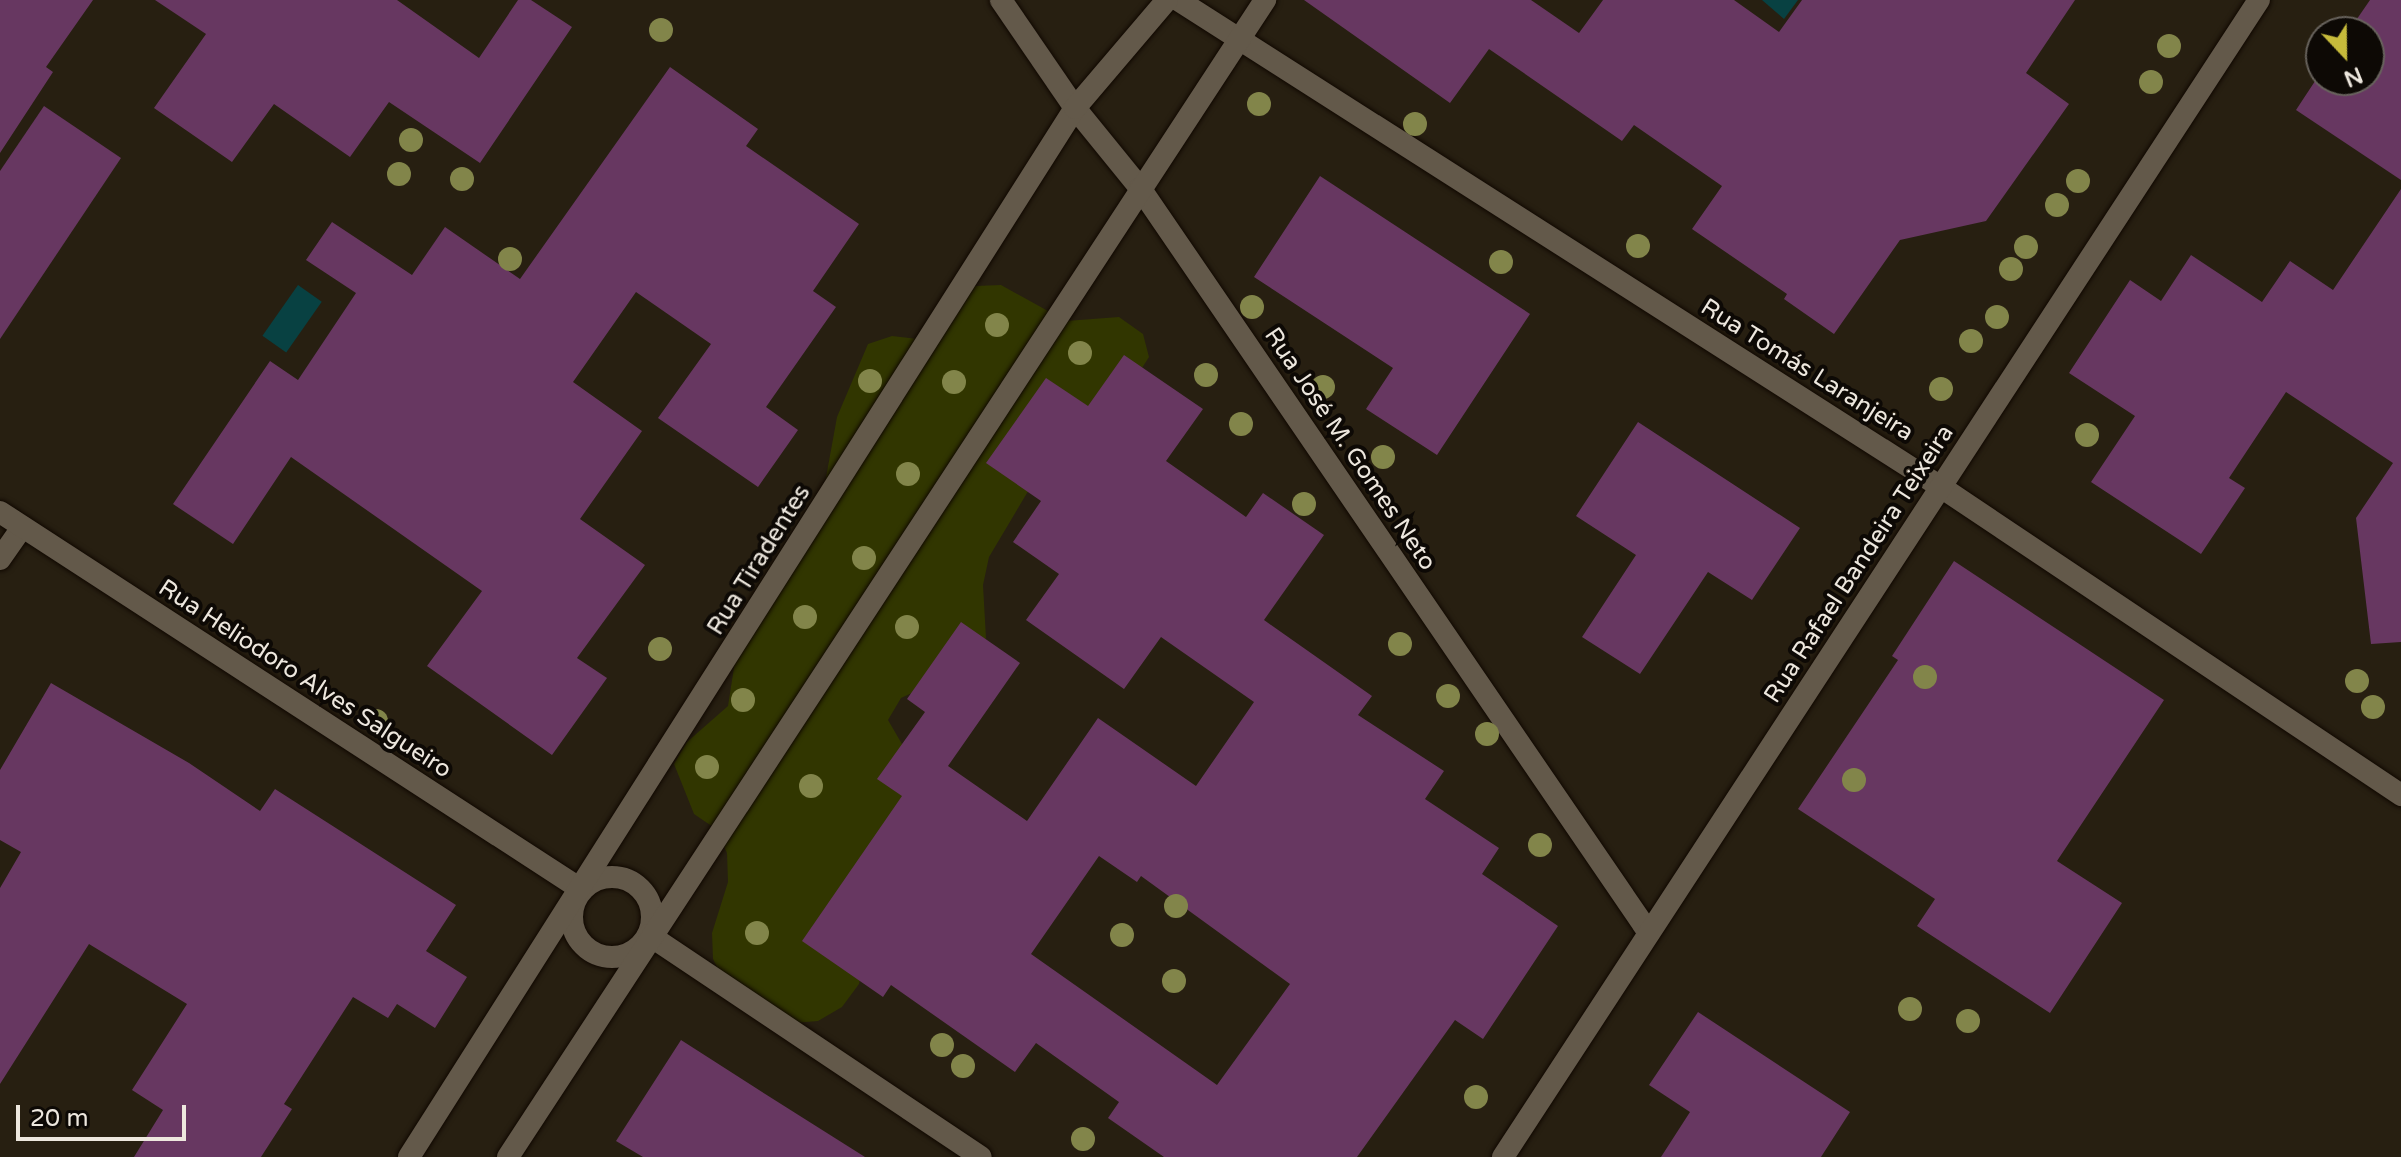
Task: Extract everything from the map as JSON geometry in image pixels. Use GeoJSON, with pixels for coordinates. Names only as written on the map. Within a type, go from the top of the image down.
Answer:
{"type":"FeatureCollection","features":[{"type":"Feature","properties":{"kind":"main road","name":"Rua José M. Gomes Neto"},"geometry":{"type":"LineString","coordinates":[[1001,0],[1075,108],[1140,188],[1649,933]]}},
{"type":"Feature","properties":{"kind":"main road","name":"Rua Tiradentes"},"geometry":{"type":"LineString","coordinates":[[409,1157],[582,890],[1075,108],[1167,0]]}},
{"type":"Feature","properties":{"kind":"main road","name":"Rua Tomás Laranjeira"},"geometry":{"type":"LineString","coordinates":[[1178,0],[1941,487],[2401,795]]}},
{"type":"Feature","properties":{"kind":"main road"},"geometry":{"type":"LineString","coordinates":[[508,1157],[649,935],[1265,0]]}},
{"type":"Feature","properties":{"kind":"main road","name":"Rua Rafael Bandeira Teixeira"},"geometry":{"type":"LineString","coordinates":[[1503,1157],[2259,0]]}},
{"type":"Feature","properties":{"kind":"main road","name":"Rua Heliodoro Alves Salgueiro"},"geometry":{"type":"LineString","coordinates":[[0,512],[582,890]]}},
{"type":"Feature","properties":{"kind":"main road"},"geometry":{"type":"LineString","coordinates":[[0,559],[22,527]]}},
{"type":"Feature","properties":{"kind":"main road"},"geometry":{"type":"LineString","coordinates":[[601,878],[625,878],[644,892],[653,912],[649,935],[630,955],[602,957],[579,942],[570,915],[582,890],[601,878]]}},
{"type":"Feature","properties":{"kind":"main road"},"geometry":{"type":"LineString","coordinates":[[649,935],[980,1157]]}},
{"type":"Feature","properties":{"kind":"green space"},"geometry":{"type":"Polygon","coordinates":[[[1001,285],[1066,321],[1119,317],[1143,334],[1149,357],[1135,379],[1046,461],[989,557],[983,585],[986,638],[975,664],[901,698],[888,720],[902,744],[906,771],[892,879],[871,931],[859,984],[842,1007],[818,1021],[794,1023],[725,984],[713,959],[712,933],[728,882],[727,853],[716,829],[694,814],[674,764],[687,742],[728,706],[740,629],[823,494],[837,417],[868,344],[892,336],[918,339],[975,286],[1001,285]]]}},
{"type":"Feature","properties":{"kind":"water"},"geometry":{"type":"Polygon","coordinates":[[[1762,0],[1798,0],[1784,19],[1762,0]]]}},
{"type":"Feature","properties":{"kind":"water"},"geometry":{"type":"Polygon","coordinates":[[[298,285],[322,302],[286,352],[262,336],[298,285]]]}},
{"type":"Feature","properties":{"kind":"building"},"geometry":{"type":"Polygon","coordinates":[[[0,0],[93,0],[46,67],[53,72],[0,153],[0,0]]]}},
{"type":"Feature","properties":{"kind":"building"},"geometry":{"type":"Polygon","coordinates":[[[155,0],[397,0],[479,58],[518,0],[531,0],[572,27],[480,163],[389,102],[350,157],[274,104],[232,162],[154,108],[206,34],[155,0]]]}},
{"type":"Feature","properties":{"kind":"building"},"geometry":{"type":"Polygon","coordinates":[[[1304,0],[1531,0],[1579,33],[1603,0],[1734,0],[1779,32],[1802,0],[2075,0],[2026,73],[2069,104],[1986,221],[1900,240],[1834,334],[1784,299],[1787,294],[1692,229],[1722,186],[1634,125],[1622,141],[1489,49],[1450,103],[1304,0]]]}},
{"type":"Feature","properties":{"kind":"building"},"geometry":{"type":"Polygon","coordinates":[[[2370,0],[2401,0],[2401,180],[2296,110],[2305,96],[2385,96],[2385,16],[2359,16],[2370,0]]]}},
{"type":"Feature","properties":{"kind":"building"},"geometry":{"type":"Polygon","coordinates":[[[670,67],[758,129],[746,146],[859,224],[813,291],[836,307],[766,407],[798,430],[758,487],[658,418],[711,344],[636,292],[573,382],[642,431],[580,519],[645,565],[577,658],[607,678],[552,755],[427,666],[482,591],[291,457],[233,544],[173,504],[270,361],[298,380],[356,293],[306,260],[332,222],[412,275],[445,227],[520,279],[670,67]]]}},
{"type":"Feature","properties":{"kind":"building"},"geometry":{"type":"Polygon","coordinates":[[[44,106],[121,158],[0,339],[0,171],[44,106]]]}},
{"type":"Feature","properties":{"kind":"building"},"geometry":{"type":"Polygon","coordinates":[[[1320,176],[1530,314],[1437,455],[1366,409],[1393,368],[1254,277],[1320,176]]]}},
{"type":"Feature","properties":{"kind":"building"},"geometry":{"type":"Polygon","coordinates":[[[2401,189],[2401,642],[2371,644],[2356,518],[2393,463],[2286,392],[2229,478],[2245,488],[2201,554],[2091,482],[2135,416],[2069,373],[2130,280],[2161,301],[2191,255],[2262,302],[2290,261],[2333,290],[2401,189]]]}},
{"type":"Feature","properties":{"kind":"building"},"geometry":{"type":"Polygon","coordinates":[[[1124,355],[1203,409],[1166,461],[1246,517],[1263,493],[1324,535],[1264,620],[1372,696],[1358,715],[1444,771],[1425,799],[1499,848],[1482,874],[1558,926],[1483,1039],[1455,1020],[1357,1157],[1164,1157],[1108,1118],[1119,1102],[1036,1043],[1015,1072],[891,985],[883,997],[802,941],[902,796],[877,779],[925,712],[907,699],[961,622],[1020,663],[948,766],[1027,821],[1098,718],[1196,786],[1254,702],[1161,637],[1124,689],[1026,620],[1059,574],[1013,542],[1041,501],[986,463],[1046,378],[1088,406],[1124,355]],[[1099,856],[1031,954],[1217,1085],[1290,984],[1141,876],[1137,882],[1099,856]]]}},
{"type":"Feature","properties":{"kind":"building"},"geometry":{"type":"Polygon","coordinates":[[[1638,422],[1800,528],[1752,600],[1708,572],[1640,674],[1582,637],[1636,555],[1576,516],[1638,422]]]}},
{"type":"Feature","properties":{"kind":"building"},"geometry":{"type":"Polygon","coordinates":[[[1954,561],[2164,700],[2057,861],[2122,903],[2050,1013],[1917,926],[1935,899],[1798,809],[1898,660],[1892,656],[1954,561]]]}},
{"type":"Feature","properties":{"kind":"building"},"geometry":{"type":"Polygon","coordinates":[[[51,683],[189,763],[260,811],[275,789],[456,905],[426,951],[467,977],[435,1028],[397,1004],[388,1018],[353,997],[284,1104],[292,1109],[261,1157],[134,1157],[163,1110],[132,1090],[187,1004],[89,944],[0,1084],[0,888],[21,852],[0,840],[0,770],[51,683]]]}},
{"type":"Feature","properties":{"kind":"building"},"geometry":{"type":"Polygon","coordinates":[[[1698,1012],[1850,1112],[1821,1157],[1661,1157],[1690,1112],[1649,1085],[1698,1012]]]}},
{"type":"Feature","properties":{"kind":"building"},"geometry":{"type":"Polygon","coordinates":[[[681,1040],[865,1157],[643,1157],[616,1141],[681,1040]]]}}]}
